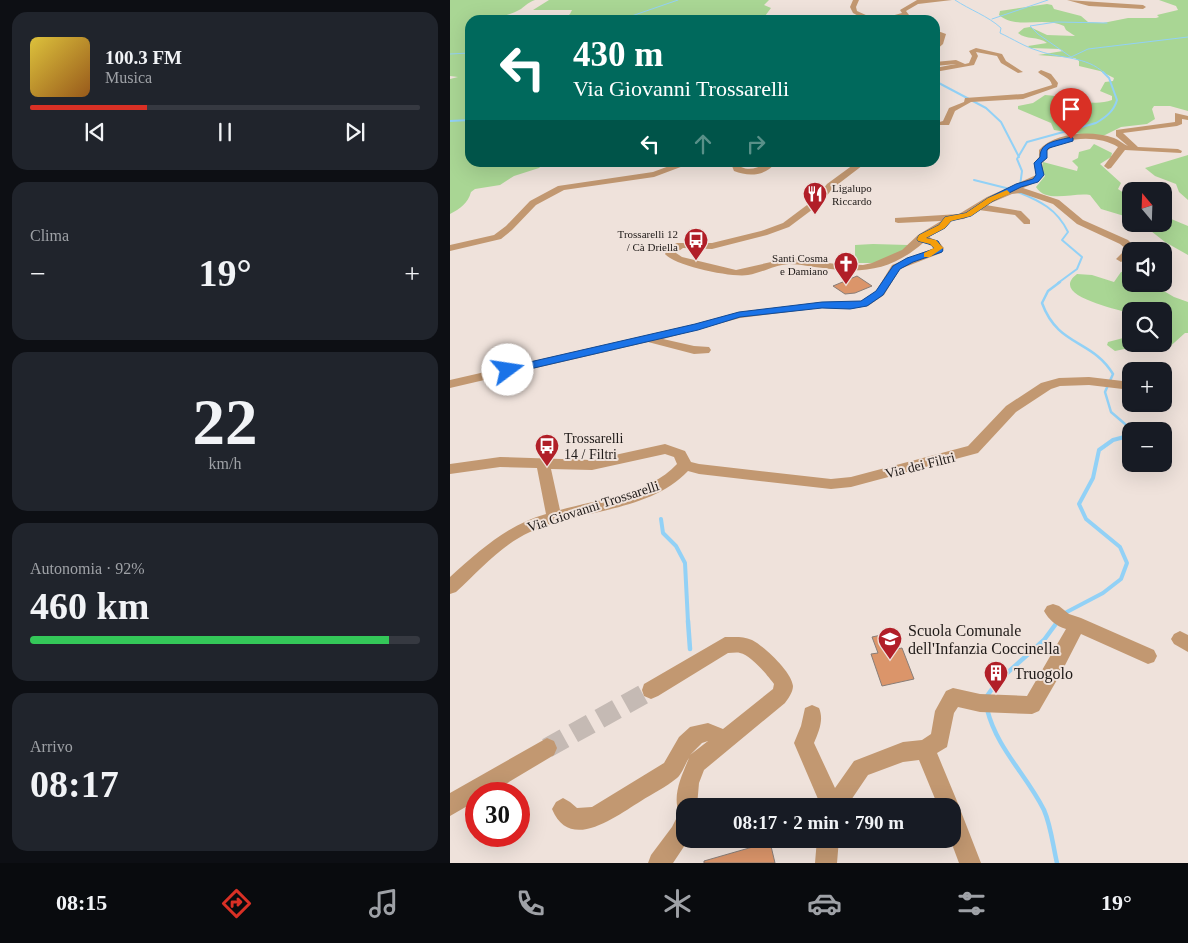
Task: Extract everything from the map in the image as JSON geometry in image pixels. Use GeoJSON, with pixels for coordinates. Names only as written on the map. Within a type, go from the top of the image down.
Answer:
{"type":"FeatureCollection","features":[{"type":"Feature","properties":{"kind":"street"},"geometry":{"type":"LineString","coordinates":[[856,0],[853,7],[855,12],[861,15]]}},
{"type":"Feature","properties":{"kind":"street"},"geometry":{"type":"LineString","coordinates":[[902,15],[907,13],[902,11],[918,2],[948,0]]}},
{"type":"Feature","properties":{"kind":"street"},"geometry":{"type":"LineString","coordinates":[[1127,0],[1143,7]]}},
{"type":"Feature","properties":{"kind":"street"},"geometry":{"type":"LineString","coordinates":[[1072,1],[1143,7]]}},
{"type":"Feature","properties":{"kind":"street"},"geometry":{"type":"LineString","coordinates":[[940,33],[943,34],[940,44]]}},
{"type":"Feature","properties":{"kind":"street"},"geometry":{"type":"LineString","coordinates":[[940,69],[972,64],[975,56],[973,50],[1000,55],[1003,62],[1020,72]]}},
{"type":"Feature","properties":{"kind":"street"},"geometry":{"type":"LineString","coordinates":[[940,64],[956,62],[963,64],[961,67]]}},
{"type":"Feature","properties":{"kind":"street"},"geometry":{"type":"LineString","coordinates":[[940,124],[945,123],[952,110],[967,104],[968,100],[1008,100],[1032,95],[1054,87],[1055,82],[1049,75],[1037,74]]}},
{"type":"Feature","properties":{"kind":"street"},"geometry":{"type":"LineString","coordinates":[[1132,149],[1134,147],[1119,134],[1120,132],[1177,124],[1180,122],[1178,115],[1188,118]]}},
{"type":"Feature","properties":{"kind":"street"},"geometry":{"type":"LineString","coordinates":[[898,220],[948,219],[965,216],[990,199],[1016,190],[1036,180],[1040,175],[1039,161],[1043,158],[1043,150],[1053,143],[1071,139],[1094,138],[1113,141],[1122,148],[1178,151]]}},
{"type":"Feature","properties":{"kind":"street"},"geometry":{"type":"LineString","coordinates":[[1108,166],[1122,148]]}},
{"type":"Feature","properties":{"kind":"street"},"geometry":{"type":"LineString","coordinates":[[640,168],[646,167]]}},
{"type":"Feature","properties":{"kind":"street"},"geometry":{"type":"LineString","coordinates":[[450,248],[497,237],[509,228],[530,205],[557,189],[654,174],[675,167]]}},
{"type":"Feature","properties":{"kind":"street"},"geometry":{"type":"LineString","coordinates":[[736,167],[737,169],[749,172],[764,167]]}},
{"type":"Feature","properties":{"kind":"street"},"geometry":{"type":"LineString","coordinates":[[450,384],[753,312],[822,305],[850,306],[864,304],[880,293],[896,268],[910,260],[939,250],[935,243],[923,240],[917,242],[906,252],[883,263],[859,268],[789,262],[766,265],[748,272],[736,273],[678,259],[670,254],[672,248],[681,245],[712,246],[764,233],[786,225],[818,201],[827,188],[856,167]]}},
{"type":"Feature","properties":{"kind":"street"},"geometry":{"type":"LineString","coordinates":[[1016,190],[1056,202],[1080,222],[1124,242],[1132,249],[1120,259]]}},
{"type":"Feature","properties":{"kind":"street"},"geometry":{"type":"LineString","coordinates":[[980,207],[1018,214],[1027,222]]}},
{"type":"Feature","properties":{"kind":"street"},"geometry":{"type":"LineString","coordinates":[[923,240],[922,237],[942,226],[948,219]]}},
{"type":"Feature","properties":{"kind":"street"},"geometry":{"type":"LineString","coordinates":[[647,338],[694,350],[705,350]]}},
{"type":"Feature","properties":{"kind":"street","name":"Via dei Filtri"},"geometry":{"type":"LineString","coordinates":[[685,465],[699,469],[831,484],[851,482],[973,450],[1011,409],[1046,386],[1068,381],[1122,385]]}},
{"type":"Feature","properties":{"kind":"street"},"geometry":{"type":"LineString","coordinates":[[450,469],[493,463],[592,465],[665,449],[680,454],[685,465]]}},
{"type":"Feature","properties":{"kind":"street"},"geometry":{"type":"LineString","coordinates":[[543,464],[552,510]]}},
{"type":"Feature","properties":{"kind":"street","name":"Via Giovanni Trossarelli"},"geometry":{"type":"LineString","coordinates":[[450,587],[504,541],[523,528],[648,490],[672,478],[685,465]]}},
{"type":"Feature","properties":{"kind":"street"},"geometry":{"type":"LineString","coordinates":[[840,798],[861,768],[903,752],[925,749],[940,740],[945,711],[953,697],[985,703],[1032,705],[1055,667],[1065,618],[1148,656]]}},
{"type":"Feature","properties":{"kind":"street"},"geometry":{"type":"LineString","coordinates":[[651,690],[725,645],[739,644],[749,647],[782,679],[784,688],[778,697],[697,763],[692,772],[688,798]]}},
{"type":"Feature","properties":{"kind":"street"},"geometry":{"type":"LineString","coordinates":[[812,714],[811,726],[804,743],[828,798]]}},
{"type":"Feature","properties":{"kind":"street"},"geometry":{"type":"LineString","coordinates":[[563,808],[572,818],[597,816],[671,770],[686,744],[697,734],[708,732],[714,734],[722,742]]}},
{"type":"Feature","properties":{"kind":"street"},"geometry":{"type":"LineString","coordinates":[[450,805],[547,748]]}},
{"type":"Feature","properties":{"kind":"street"},"geometry":{"type":"LineString","coordinates":[[925,749],[945,798]]}},
{"type":"Feature","properties":{"kind":"street"},"geometry":{"type":"LineString","coordinates":[[659,863],[676,840]]}},
{"type":"Feature","properties":{"kind":"street"},"geometry":{"type":"LineString","coordinates":[[961,840],[970,863]]}},
{"type":"Feature","properties":{"kind":"street"},"geometry":{"type":"LineString","coordinates":[[826,863],[827,848]]}},
{"type":"Feature","properties":{"kind":"green space"},"geometry":{"type":"Polygon","coordinates":[[[450,0],[535,0],[521,9],[506,15],[465,15],[465,167],[540,167],[514,176],[500,185],[475,189],[463,205],[450,214],[450,79],[458,77],[450,76],[450,0]]]}},
{"type":"Feature","properties":{"kind":"green space"},"geometry":{"type":"Polygon","coordinates":[[[549,0],[769,0],[764,5],[771,8],[766,15],[569,15],[572,10],[533,10],[549,0]]]}},
{"type":"Feature","properties":{"kind":"green space"},"geometry":{"type":"Polygon","coordinates":[[[1159,0],[1188,0],[1188,111],[1170,106],[1154,106],[1152,109],[1155,119],[1147,124],[1121,127],[1101,137],[1054,130],[1051,123],[1018,109],[1018,106],[1033,103],[1045,95],[1096,103],[1112,100],[1112,96],[1100,91],[1105,82],[1113,81],[1114,78],[1100,71],[1079,66],[1079,61],[1075,58],[1038,55],[1063,51],[1060,49],[1030,48],[1028,46],[1047,43],[1018,33],[1024,28],[1030,27],[1047,35],[1075,36],[1066,30],[1064,26],[1048,22],[1014,22],[999,15],[1000,11],[1047,4],[1052,5],[1054,9],[1081,16],[1088,22],[1103,23],[1128,18],[1156,18],[1159,17],[1157,15],[1178,10],[1176,6],[1159,0]]]}},
{"type":"Feature","properties":{"kind":"green space"},"geometry":{"type":"Polygon","coordinates":[[[1094,144],[1112,153],[1111,157],[1100,164],[1121,183],[1118,189],[1122,192],[1122,215],[1101,209],[1090,195],[1046,195],[1036,187],[1045,176],[1042,169],[1043,162],[1077,171],[1078,167],[1072,161],[1078,158],[1079,152],[1090,149],[1094,144]]]}},
{"type":"Feature","properties":{"kind":"green space"},"geometry":{"type":"Polygon","coordinates":[[[1188,155],[1188,200],[1179,192],[1176,184],[1155,176],[1145,168],[1188,155]]]}},
{"type":"Feature","properties":{"kind":"green space"},"geometry":{"type":"Polygon","coordinates":[[[1172,219],[1188,226],[1188,255],[1172,246],[1172,242],[1165,242],[1152,232],[1172,232],[1172,219]]]}},
{"type":"Feature","properties":{"kind":"green space"},"geometry":{"type":"Polygon","coordinates":[[[855,245],[908,245],[905,250],[876,263],[855,263],[855,245]]]}},
{"type":"Feature","properties":{"kind":"green space"},"geometry":{"type":"Polygon","coordinates":[[[1121,272],[1122,292],[1166,292],[1188,302],[1188,333],[1185,333],[1172,345],[1172,302],[1122,302],[1122,311],[1088,300],[1071,289],[1070,282],[1077,274],[1092,275],[1114,282],[1121,272]]]}},
{"type":"Feature","properties":{"kind":"green space"},"geometry":{"type":"Polygon","coordinates":[[[1122,338],[1122,350],[1115,351],[1107,345],[1108,342],[1122,338]]]}},
{"type":"Feature","properties":{"kind":"building","name":"Santi Cosma e Damiano"},"geometry":{"type":"Polygon","coordinates":[[[857,276],[872,286],[855,293],[845,294],[833,286],[857,276]]]}},
{"type":"Feature","properties":{"kind":"building","name":"Scuola Comunale dell'Infanzia Coccinella"},"geometry":{"type":"Polygon","coordinates":[[[886,634],[892,650],[902,648],[914,679],[882,686],[871,654],[878,653],[872,637],[886,634]]]}},
{"type":"Feature","properties":{"kind":"building"},"geometry":{"type":"Polygon","coordinates":[[[749,848],[771,848],[775,863],[704,863],[704,861],[749,848]]]}},
{"type":"Feature","properties":{"kind":"waterway"},"geometry":{"type":"LineString","coordinates":[[634,15],[678,0]]}},
{"type":"Feature","properties":{"kind":"waterway"},"geometry":{"type":"LineString","coordinates":[[955,0],[996,24],[1001,28],[1000,33],[1024,45],[1047,54],[1082,61],[1104,73]]}},
{"type":"Feature","properties":{"kind":"waterway"},"geometry":{"type":"LineString","coordinates":[[992,19],[1048,0]]}},
{"type":"Feature","properties":{"kind":"waterway"},"geometry":{"type":"LineString","coordinates":[[1107,23],[1056,22],[1030,26],[1038,34],[1071,57],[1088,49],[1188,37]]}},
{"type":"Feature","properties":{"kind":"waterway"},"geometry":{"type":"LineString","coordinates":[[450,54],[465,53]]}},
{"type":"Feature","properties":{"kind":"waterway"},"geometry":{"type":"LineString","coordinates":[[1019,156],[1027,142],[1096,123],[1112,111],[1117,100],[1109,78],[1104,73]]}},
{"type":"Feature","properties":{"kind":"waterway"},"geometry":{"type":"LineString","coordinates":[[940,84],[986,108],[1001,122],[1019,156]]}},
{"type":"Feature","properties":{"kind":"waterway"},"geometry":{"type":"LineString","coordinates":[[450,121],[465,120]]}},
{"type":"Feature","properties":{"kind":"waterway"},"geometry":{"type":"LineString","coordinates":[[1019,156],[1017,159],[1022,171],[1020,186]]}},
{"type":"Feature","properties":{"kind":"waterway"},"geometry":{"type":"LineString","coordinates":[[974,180],[1010,189]]}},
{"type":"Feature","properties":{"kind":"waterway"},"geometry":{"type":"LineString","coordinates":[[1018,192],[1041,203],[1059,217],[1068,232],[1062,240],[1082,257],[1077,269],[1058,283]]}},
{"type":"Feature","properties":{"kind":"waterway"},"geometry":{"type":"LineString","coordinates":[[1060,282],[1048,291],[1042,303],[1057,328],[1066,336],[1095,354],[1113,374],[1105,392],[1111,412],[1123,422]]}},
{"type":"Feature","properties":{"kind":"waterway"},"geometry":{"type":"LineString","coordinates":[[1063,614],[1103,593],[1121,579],[1127,563],[1120,547],[1086,519],[1079,504],[1093,478],[1099,450],[1113,440],[1122,438]]}},
{"type":"Feature","properties":{"kind":"waterway"},"geometry":{"type":"LineString","coordinates":[[661,519],[663,533],[676,546],[685,563],[688,622]]}},
{"type":"Feature","properties":{"kind":"waterway"},"geometry":{"type":"LineString","coordinates":[[688,621],[690,649]]}},
{"type":"Feature","properties":{"kind":"waterway"},"geometry":{"type":"LineString","coordinates":[[987,696],[997,682],[1044,640],[1058,621]]}},
{"type":"Feature","properties":{"kind":"waterway"},"geometry":{"type":"LineString","coordinates":[[987,709],[998,737],[1044,810],[1057,863]]}},
{"type":"Feature","properties":{"kind":"tunnel"},"geometry":{"type":"LineString","coordinates":[[547,748],[651,690]]}},
{"type":"Feature","properties":{"kind":"slow traffic"},"geometry":{"type":"LineString","coordinates":[[927,255],[939,250],[939,248],[933,242],[921,239],[922,237],[942,226],[948,219],[968,214],[990,199],[1007,193]]}},
{"type":"Feature","properties":{"kind":"place","name":"Ligalupo Riccardo"},"geometry":{"type":"Point","coordinates":[815,215]}},
{"type":"Feature","properties":{"kind":"place","name":"Trossarelli 12 / Cà Driella"},"geometry":{"type":"Point","coordinates":[696,261]}},
{"type":"Feature","properties":{"kind":"place","name":"Santi Cosma e Damiano"},"geometry":{"type":"Point","coordinates":[846,285]}},
{"type":"Feature","properties":{"kind":"place","name":"Trossarelli 14 / Filtri"},"geometry":{"type":"Point","coordinates":[547,467]}},
{"type":"Feature","properties":{"kind":"place","name":"Scuola Comunale dell'Infanzia Coccinella"},"geometry":{"type":"Point","coordinates":[890,660]}},
{"type":"Feature","properties":{"kind":"place","name":"Truogolo"},"geometry":{"type":"Point","coordinates":[996,694]}},
{"type":"Feature","properties":{"kind":"route"},"geometry":{"type":"LineString","coordinates":[[508,370],[698,327],[739,314],[822,305],[850,306],[864,304],[880,293],[888,283],[893,272],[902,263],[939,250],[935,243],[923,240],[921,239],[922,237],[942,226],[948,219],[968,214],[990,199],[1019,185],[1036,180],[1040,175],[1038,163],[1043,158],[1043,150],[1046,146],[1071,139]]}}]}
